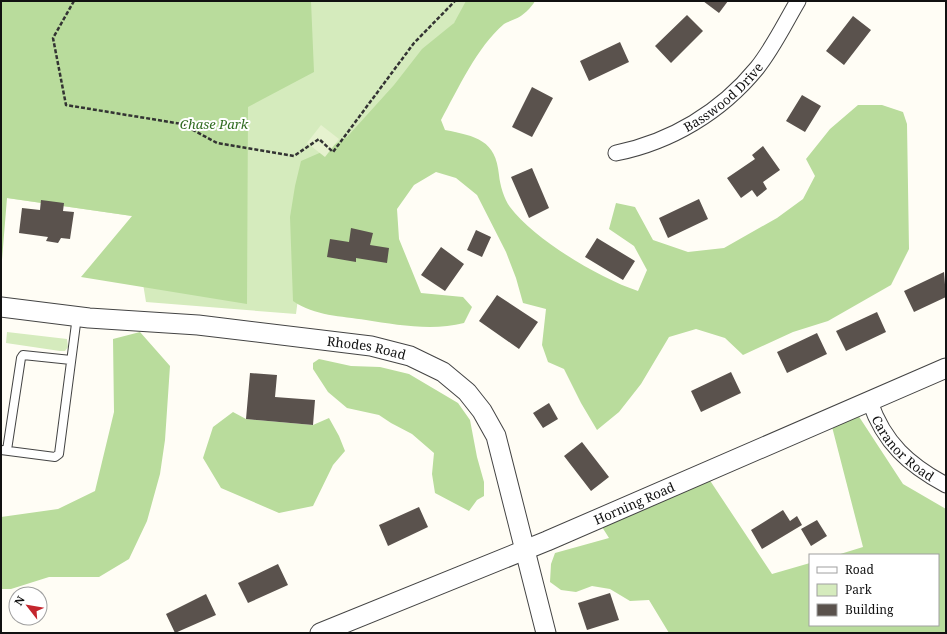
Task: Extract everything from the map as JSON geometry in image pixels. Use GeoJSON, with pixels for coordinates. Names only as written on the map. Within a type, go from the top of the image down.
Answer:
{"type":"FeatureCollection","features":[{"type":"Feature","properties":{"kind":"street","name":"Basswood Drive"},"geometry":{"type":"LineString","coordinates":[[616,153],[641,148],[670,137],[697,121],[720,104],[743,84],[758,67],[798,1]]}},
{"type":"Feature","properties":{"kind":"street","name":"Rhodes Road"},"geometry":{"type":"LineString","coordinates":[[1,307],[77,316],[198,325],[370,346],[410,356],[436,369],[467,392],[482,411],[496,436],[546,633]]}},
{"type":"Feature","properties":{"kind":"street","name":"Horning Road"},"geometry":{"type":"LineString","coordinates":[[320,633],[525,550],[946,368]]}},
{"type":"Feature","properties":{"kind":"street","name":"Caranor Road"},"geometry":{"type":"LineString","coordinates":[[870,402],[876,420],[887,438],[903,456],[930,476],[946,485]]}},
{"type":"Feature","properties":{"kind":"lane"},"geometry":{"type":"LineString","coordinates":[[72,360],[23,355],[21,358],[4,450],[55,457],[59,454],[72,360],[77,316]]}},
{"type":"Feature","properties":{"kind":"path"},"geometry":{"type":"LineString","coordinates":[[74,1],[53,38],[66,105],[182,124],[217,143],[294,156],[319,139],[333,152],[414,43],[455,1]]}},
{"type":"Feature","properties":{"kind":"green space","name":"Chase Park"},"geometry":{"type":"Polygon","coordinates":[[[1,1],[311,1],[314,72],[248,107],[247,304],[81,277],[132,216],[7,198],[1,272],[1,1]]]}},
{"type":"Feature","properties":{"kind":"green space","name":"Chase Park"},"geometry":{"type":"Polygon","coordinates":[[[65,1],[472,1],[311,200],[296,314],[146,302],[132,216],[7,198],[1,100],[65,1]]]}},
{"type":"Feature","properties":{"kind":"green space"},"geometry":{"type":"Polygon","coordinates":[[[466,1],[535,1],[524,14],[504,24],[485,44],[461,82],[441,120],[445,130],[475,138],[489,147],[494,154],[501,187],[510,207],[521,220],[551,245],[605,277],[638,291],[647,270],[634,246],[609,229],[616,203],[635,207],[653,240],[688,252],[724,248],[777,218],[803,199],[815,176],[806,159],[830,129],[858,105],[882,105],[903,112],[907,124],[909,249],[891,285],[828,321],[793,332],[743,355],[725,338],[696,329],[669,337],[641,384],[619,412],[597,430],[581,403],[564,369],[548,362],[542,345],[546,309],[523,303],[516,278],[506,252],[477,195],[456,178],[436,172],[414,185],[397,209],[399,239],[421,293],[463,297],[472,307],[464,323],[440,327],[390,324],[319,313],[293,301],[290,217],[301,161],[324,151],[347,137],[394,85],[422,49],[454,23],[466,1]]]}},
{"type":"Feature","properties":{"kind":"green space"},"geometry":{"type":"Polygon","coordinates":[[[321,125],[339,139],[325,157],[307,143],[321,125]]]}},
{"type":"Feature","properties":{"kind":"green space"},"geometry":{"type":"Polygon","coordinates":[[[7,332],[67,339],[68,347],[65,351],[60,351],[6,343],[7,332]]]}},
{"type":"Feature","properties":{"kind":"green space"},"geometry":{"type":"Polygon","coordinates":[[[140,332],[170,366],[165,440],[160,474],[147,521],[129,559],[99,577],[49,577],[20,586],[8,586],[8,589],[1,589],[1,517],[58,509],[95,491],[114,412],[113,339],[140,332]]]}},
{"type":"Feature","properties":{"kind":"green space"},"geometry":{"type":"Polygon","coordinates":[[[319,359],[351,366],[380,367],[409,374],[458,403],[470,420],[477,457],[484,482],[484,496],[477,500],[469,511],[435,493],[432,474],[434,453],[412,434],[379,415],[347,408],[328,392],[313,369],[313,363],[319,359]]]}},
{"type":"Feature","properties":{"kind":"green space"},"geometry":{"type":"Polygon","coordinates":[[[854,409],[903,484],[946,509],[946,633],[669,633],[649,600],[630,601],[610,589],[592,586],[576,592],[561,590],[550,582],[551,564],[555,553],[609,538],[597,519],[705,473],[772,574],[809,563],[809,626],[939,626],[939,554],[840,554],[863,547],[830,419],[854,409]]]}},
{"type":"Feature","properties":{"kind":"green space"},"geometry":{"type":"Polygon","coordinates":[[[233,412],[246,419],[313,425],[329,418],[345,451],[333,465],[313,506],[279,513],[221,488],[203,458],[213,427],[233,412]]]}},
{"type":"Feature","properties":{"kind":"building"},"geometry":{"type":"Polygon","coordinates":[[[703,1],[728,1],[719,13],[703,1]]]}},
{"type":"Feature","properties":{"kind":"building"},"geometry":{"type":"Polygon","coordinates":[[[687,15],[703,31],[671,63],[655,46],[687,15]]]}},
{"type":"Feature","properties":{"kind":"building"},"geometry":{"type":"Polygon","coordinates":[[[853,16],[871,30],[844,65],[826,51],[853,16]]]}},
{"type":"Feature","properties":{"kind":"building"},"geometry":{"type":"Polygon","coordinates":[[[620,42],[629,62],[589,81],[580,61],[620,42]]]}},
{"type":"Feature","properties":{"kind":"building"},"geometry":{"type":"Polygon","coordinates":[[[532,87],[553,98],[532,137],[512,127],[532,87]]]}},
{"type":"Feature","properties":{"kind":"building"},"geometry":{"type":"Polygon","coordinates":[[[802,95],[821,106],[805,132],[786,121],[802,95]]]}},
{"type":"Feature","properties":{"kind":"building"},"geometry":{"type":"Polygon","coordinates":[[[763,146],[780,170],[763,182],[767,189],[757,197],[752,190],[741,198],[727,178],[755,159],[752,155],[763,146]]]}},
{"type":"Feature","properties":{"kind":"building"},"geometry":{"type":"Polygon","coordinates":[[[532,168],[549,208],[529,218],[511,177],[532,168]]]}},
{"type":"Feature","properties":{"kind":"building"},"geometry":{"type":"Polygon","coordinates":[[[699,199],[708,219],[668,238],[659,218],[699,199]]]}},
{"type":"Feature","properties":{"kind":"building"},"geometry":{"type":"Polygon","coordinates":[[[41,200],[64,203],[63,211],[74,212],[70,239],[61,238],[58,243],[46,241],[48,237],[19,233],[22,208],[40,210],[41,200]]]}},
{"type":"Feature","properties":{"kind":"building"},"geometry":{"type":"Polygon","coordinates":[[[351,228],[373,233],[370,245],[389,248],[387,263],[356,258],[356,262],[327,257],[330,239],[349,242],[351,228]]]}},
{"type":"Feature","properties":{"kind":"building"},"geometry":{"type":"Polygon","coordinates":[[[476,230],[491,237],[482,257],[467,250],[476,230]]]}},
{"type":"Feature","properties":{"kind":"building"},"geometry":{"type":"Polygon","coordinates":[[[597,238],[635,261],[623,280],[585,257],[597,238]]]}},
{"type":"Feature","properties":{"kind":"building"},"geometry":{"type":"Polygon","coordinates":[[[441,247],[464,264],[445,291],[421,275],[441,247]]]}},
{"type":"Feature","properties":{"kind":"building"},"geometry":{"type":"Polygon","coordinates":[[[944,272],[946,297],[914,312],[904,291],[944,272]]]}},
{"type":"Feature","properties":{"kind":"building"},"geometry":{"type":"Polygon","coordinates":[[[497,295],[538,322],[519,349],[479,321],[497,295]]]}},
{"type":"Feature","properties":{"kind":"building"},"geometry":{"type":"Polygon","coordinates":[[[877,312],[886,332],[846,351],[836,331],[877,312]]]}},
{"type":"Feature","properties":{"kind":"building"},"geometry":{"type":"Polygon","coordinates":[[[817,333],[827,354],[787,373],[777,352],[817,333]]]}},
{"type":"Feature","properties":{"kind":"building"},"geometry":{"type":"Polygon","coordinates":[[[731,372],[741,393],[701,412],[691,391],[731,372]]]}},
{"type":"Feature","properties":{"kind":"building"},"geometry":{"type":"Polygon","coordinates":[[[250,373],[277,375],[275,397],[315,400],[313,425],[246,419],[250,373]]]}},
{"type":"Feature","properties":{"kind":"building"},"geometry":{"type":"Polygon","coordinates":[[[549,403],[558,419],[543,428],[533,413],[549,403]]]}},
{"type":"Feature","properties":{"kind":"building"},"geometry":{"type":"Polygon","coordinates":[[[582,442],[609,477],[591,491],[564,456],[582,442]]]}},
{"type":"Feature","properties":{"kind":"building"},"geometry":{"type":"Polygon","coordinates":[[[419,507],[428,527],[388,546],[379,525],[419,507]]]}},
{"type":"Feature","properties":{"kind":"building"},"geometry":{"type":"Polygon","coordinates":[[[783,510],[790,521],[797,516],[802,525],[762,549],[751,530],[783,510]]]}},
{"type":"Feature","properties":{"kind":"building"},"geometry":{"type":"Polygon","coordinates":[[[817,520],[827,536],[811,546],[801,529],[817,520]]]}},
{"type":"Feature","properties":{"kind":"building"},"geometry":{"type":"Polygon","coordinates":[[[278,564],[288,585],[248,603],[238,583],[278,564]]]}},
{"type":"Feature","properties":{"kind":"building"},"geometry":{"type":"Polygon","coordinates":[[[610,593],[619,620],[587,630],[578,603],[610,593]]]}},
{"type":"Feature","properties":{"kind":"building"},"geometry":{"type":"Polygon","coordinates":[[[206,594],[216,615],[175,633],[166,614],[206,594]]]}}]}
